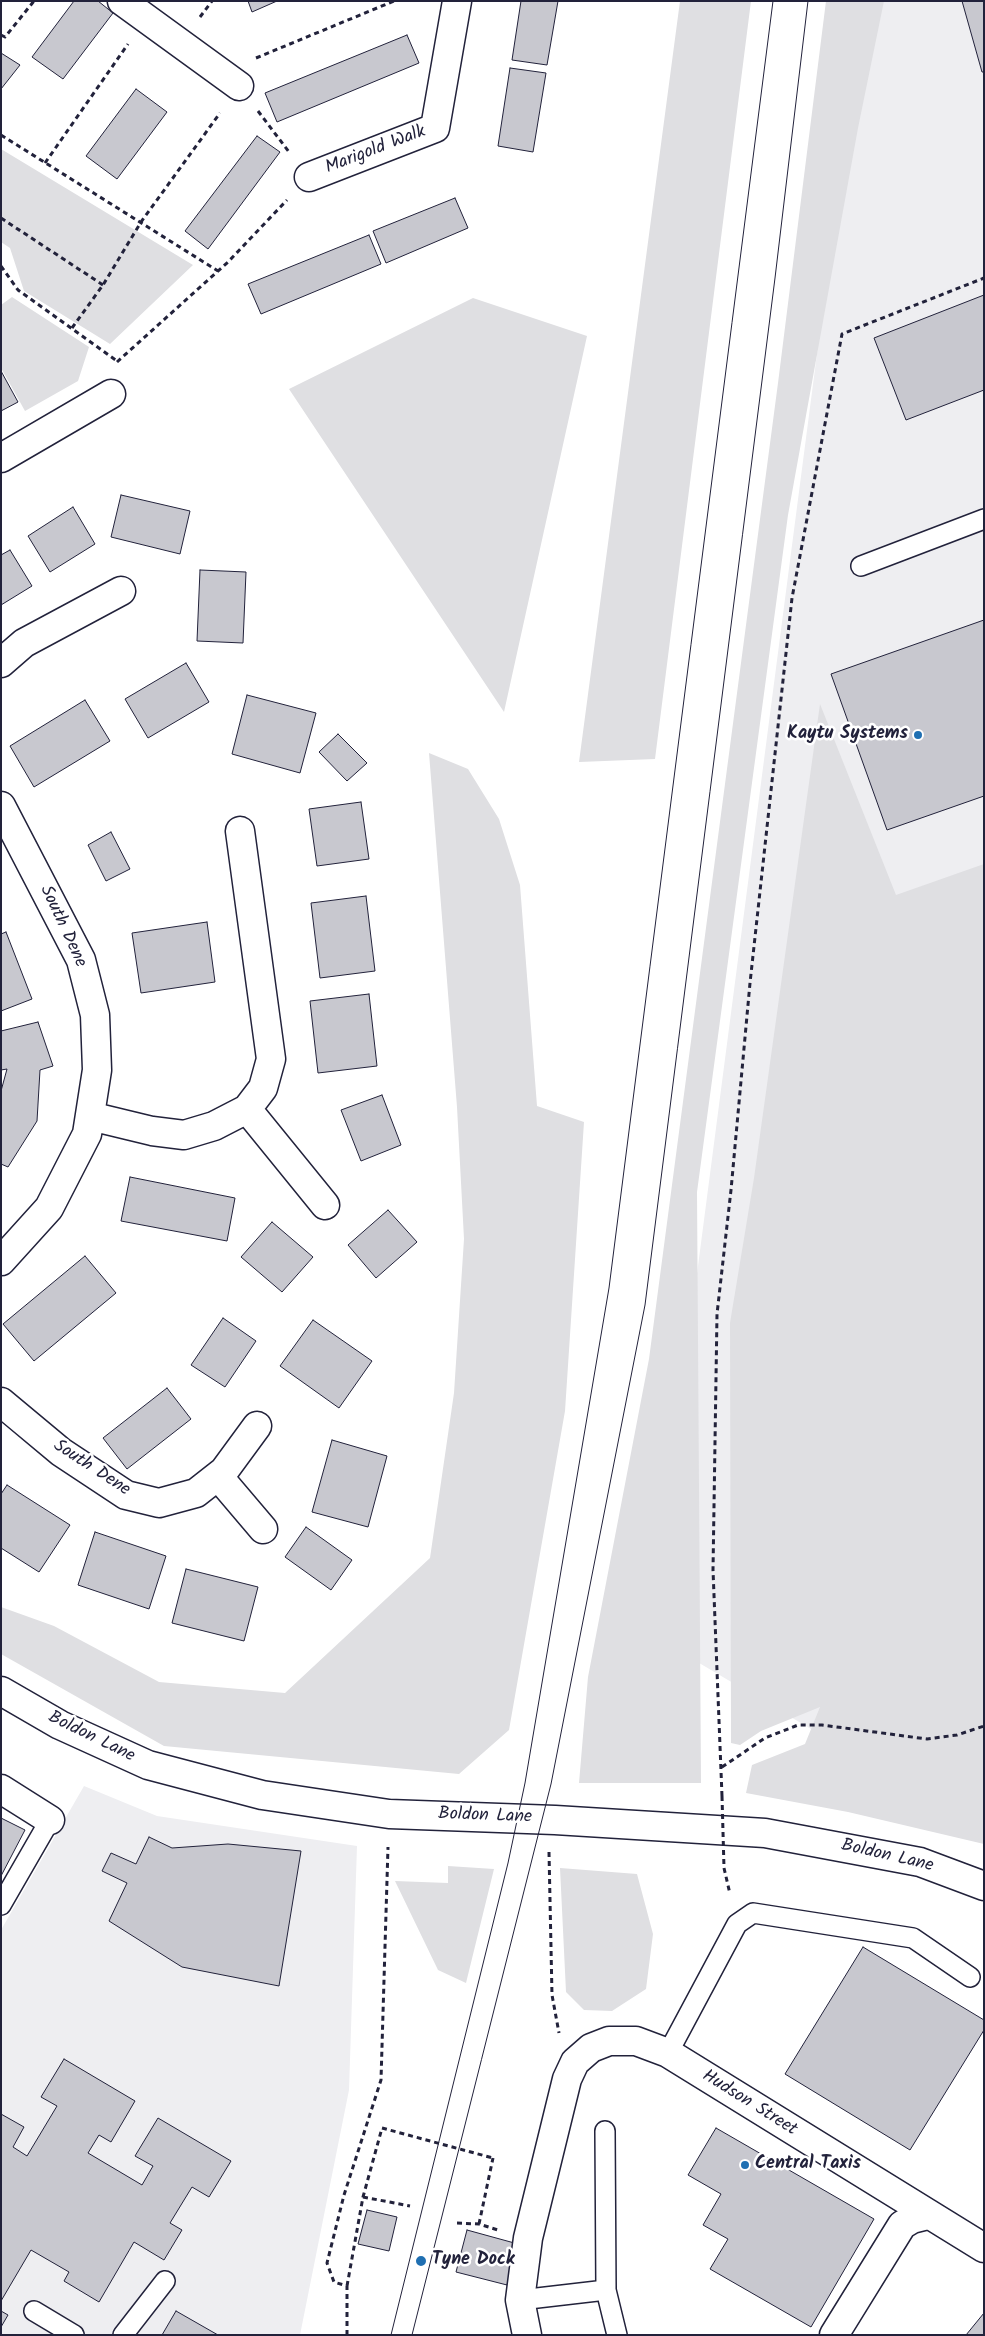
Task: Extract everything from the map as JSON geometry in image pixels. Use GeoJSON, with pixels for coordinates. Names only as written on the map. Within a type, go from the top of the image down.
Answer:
{"type":"FeatureCollection","features":[{"type":"Feature","properties":{"kind":"street"},"geometry":{"type":"LineString","coordinates":[[122,1],[230,80]]}},
{"type":"Feature","properties":{"kind":"street","name":"Marigold Walk"},"geometry":{"type":"LineString","coordinates":[[309,177],[435,128],[457,1]]}},
{"type":"Feature","properties":{"kind":"street"},"geometry":{"type":"LineString","coordinates":[[1,458],[111,394]]}},
{"type":"Feature","properties":{"kind":"street"},"geometry":{"type":"LineString","coordinates":[[1,663],[24,643],[121,591]]}},
{"type":"Feature","properties":{"kind":"street","name":"South Dene"},"geometry":{"type":"LineString","coordinates":[[1,806],[81,960],[95,1015],[97,1070],[87,1134],[49,1208],[1,1261]]}},
{"type":"Feature","properties":{"kind":"street"},"geometry":{"type":"LineString","coordinates":[[90,1116],[152,1131],[184,1135],[214,1126],[247,1109],[263,1088],[270,1059],[240,831]]}},
{"type":"Feature","properties":{"kind":"street"},"geometry":{"type":"LineString","coordinates":[[247,1109],[326,1205]]}},
{"type":"Feature","properties":{"kind":"street","name":"South Dene"},"geometry":{"type":"LineString","coordinates":[[1,1402],[61,1452],[126,1495],[159,1503],[196,1493],[224,1472],[257,1426]]}},
{"type":"Feature","properties":{"kind":"street"},"geometry":{"type":"LineString","coordinates":[[218,1476],[263,1529]]}},
{"type":"Feature","properties":{"kind":"street","name":"Boldon Lane"},"geometry":{"type":"LineString","coordinates":[[1,1691],[60,1725],[148,1765],[262,1795],[390,1814],[555,1820],[765,1833],[920,1862],[984,1886]]}},
{"type":"Feature","properties":{"kind":"street"},"geometry":{"type":"LineString","coordinates":[[1,1789],[50,1820]]}},
{"type":"Feature","properties":{"kind":"street","name":"Hudson Street"},"geometry":{"type":"LineString","coordinates":[[527,2335],[520,2300],[528,2238],[567,2079],[575,2062],[591,2048],[609,2040],[636,2041],[668,2053],[984,2248]]}},
{"type":"Feature","properties":{"kind":"street"},"geometry":{"type":"LineString","coordinates":[[834,2335],[902,2225],[912,2219],[928,2215]]}},
{"type":"Feature","properties":{"kind":"lane"},"geometry":{"type":"LineString","coordinates":[[861,566],[984,519]]}},
{"type":"Feature","properties":{"kind":"lane"},"geometry":{"type":"LineString","coordinates":[[1,1905],[50,1820]]}},
{"type":"Feature","properties":{"kind":"lane"},"geometry":{"type":"LineString","coordinates":[[668,2053],[737,1924],[753,1913],[913,1938],[970,1977]]}},
{"type":"Feature","properties":{"kind":"lane"},"geometry":{"type":"LineString","coordinates":[[605,2131],[606,2290],[617,2335]]}},
{"type":"Feature","properties":{"kind":"lane"},"geometry":{"type":"LineString","coordinates":[[123,2335],[165,2280]]}},
{"type":"Feature","properties":{"kind":"lane"},"geometry":{"type":"LineString","coordinates":[[520,2300],[606,2290]]}},
{"type":"Feature","properties":{"kind":"lane"},"geometry":{"type":"LineString","coordinates":[[34,2311],[74,2335]]}},
{"type":"Feature","properties":{"kind":"path"},"geometry":{"type":"LineString","coordinates":[[1,35],[5,37],[34,1]]}},
{"type":"Feature","properties":{"kind":"path"},"geometry":{"type":"LineString","coordinates":[[72,328],[102,285],[230,80],[394,1]]}},
{"type":"Feature","properties":{"kind":"path"},"geometry":{"type":"LineString","coordinates":[[45,162],[146,19]]}},
{"type":"Feature","properties":{"kind":"path"},"geometry":{"type":"LineString","coordinates":[[111,394],[117,362],[218,270],[309,177],[230,80]]}},
{"type":"Feature","properties":{"kind":"path"},"geometry":{"type":"LineString","coordinates":[[1,135],[218,270]]}},
{"type":"Feature","properties":{"kind":"path"},"geometry":{"type":"LineString","coordinates":[[1,218],[102,285]]}},
{"type":"Feature","properties":{"kind":"path"},"geometry":{"type":"LineString","coordinates":[[1,266],[18,290],[117,362]]}},
{"type":"Feature","properties":{"kind":"path"},"geometry":{"type":"LineString","coordinates":[[724,1868],[713,1570],[717,1314],[792,598],[842,334],[984,278]]}},
{"type":"Feature","properties":{"kind":"path"},"geometry":{"type":"LineString","coordinates":[[721,1768],[765,1738],[798,1725],[822,1725],[927,1739],[957,1736],[984,1726]]}},
{"type":"Feature","properties":{"kind":"path"},"geometry":{"type":"LineString","coordinates":[[347,2286],[334,2282],[327,2263],[344,2195],[381,2080],[390,1814]]}},
{"type":"Feature","properties":{"kind":"path"},"geometry":{"type":"LineString","coordinates":[[555,1820],[548,1859],[552,1995],[567,2079]]}},
{"type":"Feature","properties":{"kind":"path"},"geometry":{"type":"LineString","coordinates":[[347,2335],[347,2286],[363,2197],[382,2128],[492,2158],[479,2224]]}},
{"type":"Feature","properties":{"kind":"path"},"geometry":{"type":"LineString","coordinates":[[363,2197],[410,2206]]}},
{"type":"Feature","properties":{"kind":"path"},"geometry":{"type":"LineString","coordinates":[[457,2223],[479,2224],[528,2238]]}},
{"type":"Feature","properties":{"kind":"shaded area"},"geometry":{"type":"Polygon","coordinates":[[[680,1],[751,1],[655,759],[579,762],[680,1]]]}},
{"type":"Feature","properties":{"kind":"shaded area"},"geometry":{"type":"Polygon","coordinates":[[[826,1],[884,1],[858,128],[788,515],[697,1192],[701,1783],[579,1783],[588,1677],[649,1359],[778,383],[826,1]]]}},
{"type":"Feature","properties":{"kind":"shaded area"},"geometry":{"type":"Polygon","coordinates":[[[863,1],[984,1],[984,1831],[650,1634],[863,1]]]}},
{"type":"Feature","properties":{"kind":"shaded area"},"geometry":{"type":"Polygon","coordinates":[[[1,149],[193,265],[110,344],[24,291],[10,248],[1,242],[1,149]]]}},
{"type":"Feature","properties":{"kind":"shaded area"},"geometry":{"type":"Polygon","coordinates":[[[12,297],[89,347],[78,381],[25,411],[1,368],[1,305],[12,297]]]}},
{"type":"Feature","properties":{"kind":"shaded area"},"geometry":{"type":"Polygon","coordinates":[[[473,298],[587,336],[504,712],[289,389],[473,298]]]}},
{"type":"Feature","properties":{"kind":"shaded area"},"geometry":{"type":"Polygon","coordinates":[[[820,704],[896,895],[984,864],[984,1844],[848,1812],[746,1793],[752,1765],[805,1744],[820,1707],[761,1731],[740,1745],[731,1743],[730,1323],[754,1178],[820,704]]]}},
{"type":"Feature","properties":{"kind":"shaded area"},"geometry":{"type":"Polygon","coordinates":[[[429,753],[468,769],[499,819],[520,885],[537,1106],[584,1122],[565,1411],[509,1730],[459,1774],[164,1746],[1,1654],[1,1607],[54,1626],[159,1682],[285,1693],[430,1558],[454,1393],[464,1239],[457,1107],[429,753]]]}},
{"type":"Feature","properties":{"kind":"shaded area"},"geometry":{"type":"Polygon","coordinates":[[[84,1786],[157,1816],[357,1846],[349,2090],[300,2335],[1,2335],[1,1930],[84,1786]]]}},
{"type":"Feature","properties":{"kind":"shaded area"},"geometry":{"type":"Polygon","coordinates":[[[448,1866],[494,1869],[466,1983],[438,1970],[395,1881],[448,1883],[448,1866]]]}},
{"type":"Feature","properties":{"kind":"shaded area"},"geometry":{"type":"Polygon","coordinates":[[[560,1868],[637,1874],[653,1934],[646,1989],[612,2011],[584,2010],[566,1992],[560,1868]]]}},
{"type":"Feature","properties":{"kind":"building"},"geometry":{"type":"Polygon","coordinates":[[[74,1],[98,1],[113,13],[63,79],[32,57],[74,1]]]}},
{"type":"Feature","properties":{"kind":"building"},"geometry":{"type":"Polygon","coordinates":[[[248,1],[277,1],[252,12],[248,1]]]}},
{"type":"Feature","properties":{"kind":"building"},"geometry":{"type":"Polygon","coordinates":[[[521,1],[558,1],[547,65],[512,60],[521,1]]]}},
{"type":"Feature","properties":{"kind":"building"},"geometry":{"type":"Polygon","coordinates":[[[962,1],[984,1],[984,72],[982,72],[962,1]]]}},
{"type":"Feature","properties":{"kind":"building"},"geometry":{"type":"Polygon","coordinates":[[[407,35],[419,63],[277,122],[265,93],[407,35]]]}},
{"type":"Feature","properties":{"kind":"building"},"geometry":{"type":"Polygon","coordinates":[[[1,53],[20,65],[1,89],[1,53]]]}},
{"type":"Feature","properties":{"kind":"building"},"geometry":{"type":"Polygon","coordinates":[[[510,68],[546,73],[533,152],[498,146],[510,68]]]}},
{"type":"Feature","properties":{"kind":"building"},"geometry":{"type":"Polygon","coordinates":[[[136,89],[167,112],[117,179],[86,156],[136,89]]]}},
{"type":"Feature","properties":{"kind":"building"},"geometry":{"type":"Polygon","coordinates":[[[257,136],[280,152],[208,249],[185,231],[257,136]]]}},
{"type":"Feature","properties":{"kind":"building"},"geometry":{"type":"Polygon","coordinates":[[[455,198],[468,228],[386,263],[373,231],[455,198]]]}},
{"type":"Feature","properties":{"kind":"building"},"geometry":{"type":"Polygon","coordinates":[[[369,235],[381,264],[261,314],[248,284],[369,235]]]}},
{"type":"Feature","properties":{"kind":"building"},"geometry":{"type":"Polygon","coordinates":[[[984,295],[984,390],[906,420],[874,338],[984,295]]]}},
{"type":"Feature","properties":{"kind":"building"},"geometry":{"type":"Polygon","coordinates":[[[1,371],[18,402],[1,411],[1,371]]]}},
{"type":"Feature","properties":{"kind":"building"},"geometry":{"type":"Polygon","coordinates":[[[121,495],[190,511],[180,554],[111,537],[121,495]]]}},
{"type":"Feature","properties":{"kind":"building"},"geometry":{"type":"Polygon","coordinates":[[[73,507],[95,544],[50,572],[28,536],[73,507]]]}},
{"type":"Feature","properties":{"kind":"building"},"geometry":{"type":"Polygon","coordinates":[[[10,550],[32,586],[1,605],[1,555],[10,550]]]}},
{"type":"Feature","properties":{"kind":"building"},"geometry":{"type":"Polygon","coordinates":[[[200,570],[246,572],[243,643],[197,641],[200,570]]]}},
{"type":"Feature","properties":{"kind":"building","name":"Kaytu Systems"},"geometry":{"type":"Polygon","coordinates":[[[984,620],[984,796],[887,830],[831,674],[984,620]]]}},
{"type":"Feature","properties":{"kind":"building"},"geometry":{"type":"Polygon","coordinates":[[[186,663],[209,702],[148,738],[125,699],[186,663]]]}},
{"type":"Feature","properties":{"kind":"building"},"geometry":{"type":"Polygon","coordinates":[[[247,695],[316,713],[300,773],[232,754],[247,695]]]}},
{"type":"Feature","properties":{"kind":"building"},"geometry":{"type":"Polygon","coordinates":[[[85,700],[110,741],[34,787],[10,746],[85,700]]]}},
{"type":"Feature","properties":{"kind":"building"},"geometry":{"type":"Polygon","coordinates":[[[338,734],[367,763],[347,781],[319,752],[338,734]]]}},
{"type":"Feature","properties":{"kind":"building"},"geometry":{"type":"Polygon","coordinates":[[[361,802],[369,859],[317,866],[309,809],[361,802]]]}},
{"type":"Feature","properties":{"kind":"building"},"geometry":{"type":"Polygon","coordinates":[[[111,832],[130,869],[106,881],[88,845],[111,832]]]}},
{"type":"Feature","properties":{"kind":"building"},"geometry":{"type":"Polygon","coordinates":[[[366,896],[375,971],[320,978],[311,903],[366,896]]]}},
{"type":"Feature","properties":{"kind":"building"},"geometry":{"type":"Polygon","coordinates":[[[207,922],[215,982],[141,993],[132,933],[207,922]]]}},
{"type":"Feature","properties":{"kind":"building"},"geometry":{"type":"Polygon","coordinates":[[[6,932],[32,999],[1,1011],[1,934],[6,932]]]}},
{"type":"Feature","properties":{"kind":"building"},"geometry":{"type":"Polygon","coordinates":[[[369,994],[377,1066],[318,1073],[310,1001],[369,994]]]}},
{"type":"Feature","properties":{"kind":"building"},"geometry":{"type":"Polygon","coordinates":[[[38,1022],[53,1066],[40,1070],[37,1121],[8,1167],[1,1164],[1,1091],[7,1069],[1,1070],[1,1031],[38,1022]]]}},
{"type":"Feature","properties":{"kind":"building"},"geometry":{"type":"Polygon","coordinates":[[[382,1095],[401,1145],[361,1161],[341,1110],[382,1095]]]}},
{"type":"Feature","properties":{"kind":"building"},"geometry":{"type":"Polygon","coordinates":[[[130,1177],[235,1198],[227,1241],[121,1221],[130,1177]]]}},
{"type":"Feature","properties":{"kind":"building"},"geometry":{"type":"Polygon","coordinates":[[[388,1210],[417,1242],[376,1278],[348,1245],[388,1210]]]}},
{"type":"Feature","properties":{"kind":"building"},"geometry":{"type":"Polygon","coordinates":[[[272,1222],[313,1257],[282,1292],[241,1257],[272,1222]]]}},
{"type":"Feature","properties":{"kind":"building"},"geometry":{"type":"Polygon","coordinates":[[[85,1256],[116,1293],[34,1361],[3,1324],[85,1256]]]}},
{"type":"Feature","properties":{"kind":"building"},"geometry":{"type":"Polygon","coordinates":[[[223,1318],[256,1341],[225,1387],[191,1365],[223,1318]]]}},
{"type":"Feature","properties":{"kind":"building"},"geometry":{"type":"Polygon","coordinates":[[[313,1320],[372,1361],[339,1408],[280,1366],[313,1320]]]}},
{"type":"Feature","properties":{"kind":"building"},"geometry":{"type":"Polygon","coordinates":[[[167,1388],[191,1419],[127,1469],[103,1438],[167,1388]]]}},
{"type":"Feature","properties":{"kind":"building"},"geometry":{"type":"Polygon","coordinates":[[[332,1440],[387,1456],[368,1527],[312,1512],[332,1440]]]}},
{"type":"Feature","properties":{"kind":"building"},"geometry":{"type":"Polygon","coordinates":[[[7,1485],[70,1525],[39,1572],[1,1548],[1,1494],[7,1485]]]}},
{"type":"Feature","properties":{"kind":"building"},"geometry":{"type":"Polygon","coordinates":[[[306,1527],[352,1560],[331,1590],[285,1557],[306,1527]]]}},
{"type":"Feature","properties":{"kind":"building"},"geometry":{"type":"Polygon","coordinates":[[[95,1532],[166,1556],[149,1609],[78,1585],[95,1532]]]}},
{"type":"Feature","properties":{"kind":"building"},"geometry":{"type":"Polygon","coordinates":[[[186,1569],[258,1587],[244,1641],[172,1623],[186,1569]]]}},
{"type":"Feature","properties":{"kind":"building"},"geometry":{"type":"Polygon","coordinates":[[[1,1818],[25,1830],[1,1876],[1,1818]]]}},
{"type":"Feature","properties":{"kind":"building"},"geometry":{"type":"Polygon","coordinates":[[[149,1837],[172,1848],[228,1844],[301,1851],[279,1986],[182,1967],[109,1921],[127,1883],[102,1871],[111,1853],[136,1864],[149,1837]]]}},
{"type":"Feature","properties":{"kind":"building"},"geometry":{"type":"Polygon","coordinates":[[[863,1947],[984,2020],[984,2030],[910,2150],[785,2074],[863,1947]]]}},
{"type":"Feature","properties":{"kind":"building"},"geometry":{"type":"Polygon","coordinates":[[[64,2059],[135,2101],[111,2142],[99,2135],[88,2153],[142,2185],[153,2166],[135,2156],[158,2118],[231,2161],[209,2197],[192,2187],[170,2223],[182,2230],[164,2260],[134,2242],[99,2302],[64,2281],[69,2272],[31,2250],[1,2301],[1,2114],[24,2127],[13,2147],[27,2156],[57,2106],[41,2097],[64,2059]]]}},
{"type":"Feature","properties":{"kind":"building"},"geometry":{"type":"Polygon","coordinates":[[[716,2128],[874,2219],[811,2327],[710,2269],[728,2239],[703,2225],[721,2194],[688,2175],[716,2128]]]}},
{"type":"Feature","properties":{"kind":"building"},"geometry":{"type":"Polygon","coordinates":[[[367,2210],[397,2217],[389,2251],[358,2244],[367,2210]]]}},
{"type":"Feature","properties":{"kind":"building","name":"Tyne Dock"},"geometry":{"type":"Polygon","coordinates":[[[467,2230],[518,2244],[507,2285],[456,2272],[467,2230]]]}},
{"type":"Feature","properties":{"kind":"building"},"geometry":{"type":"Polygon","coordinates":[[[1,2311],[8,2315],[1,2327],[1,2311]]]}},
{"type":"Feature","properties":{"kind":"building"},"geometry":{"type":"Polygon","coordinates":[[[176,2311],[218,2335],[162,2335],[176,2311]]]}},
{"type":"Feature","properties":{"kind":"building"},"geometry":{"type":"Polygon","coordinates":[[[984,2313],[984,2335],[966,2335],[984,2313]]]}},
{"type":"Feature","properties":{"kind":"tram line"},"geometry":{"type":"LineString","coordinates":[[391,2335],[508,1863],[525,1783],[609,1288],[773,1]]}},
{"type":"Feature","properties":{"kind":"tram line"},"geometry":{"type":"LineString","coordinates":[[412,2335],[551,1784],[645,1305],[775,278],[808,1]]}},
{"type":"Feature","properties":{"kind":"place","name":"Kaytu Systems"},"geometry":{"type":"Point","coordinates":[918,735]}},
{"type":"Feature","properties":{"kind":"place","name":"Central Taxis"},"geometry":{"type":"Point","coordinates":[745,2165]}},
{"type":"Feature","properties":{"kind":"place","name":"Tyne Dock"},"geometry":{"type":"Point","coordinates":[421,2261]}}]}
